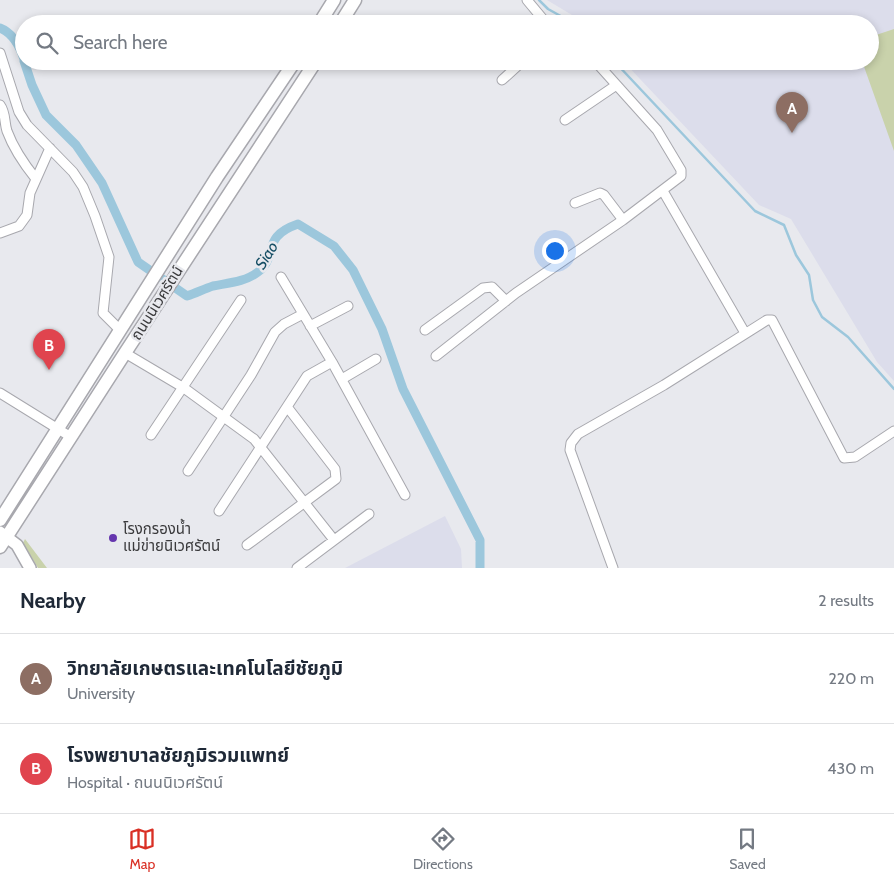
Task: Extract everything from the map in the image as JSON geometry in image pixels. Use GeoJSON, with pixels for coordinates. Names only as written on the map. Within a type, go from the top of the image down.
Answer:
{"type":"FeatureCollection","features":[{"type":"Feature","properties":{"kind":"main road"},"geometry":{"type":"LineString","coordinates":[[325,15],[334,0]]}},
{"type":"Feature","properties":{"kind":"main road"},"geometry":{"type":"LineString","coordinates":[[346,15],[355,0]]}},
{"type":"Feature","properties":{"kind":"main road","name":"ถนนนิเวศรัตน์"},"geometry":{"type":"LineString","coordinates":[[0,520],[237,146],[289,70]]}},
{"type":"Feature","properties":{"kind":"main road","name":"ถนนนิเวศรัตน์"},"geometry":{"type":"LineString","coordinates":[[2,538],[71,437],[143,327],[179,267],[310,70]]}},
{"type":"Feature","properties":{"kind":"street"},"geometry":{"type":"LineString","coordinates":[[527,0],[540,15]]}},
{"type":"Feature","properties":{"kind":"street"},"geometry":{"type":"LineString","coordinates":[[0,53],[19,112],[27,125],[73,172],[83,187],[109,257],[103,313],[120,330]]}},
{"type":"Feature","properties":{"kind":"street"},"geometry":{"type":"LineString","coordinates":[[502,80],[513,70]]}},
{"type":"Feature","properties":{"kind":"street"},"geometry":{"type":"LineString","coordinates":[[436,356],[506,301],[623,220],[681,176],[680,170],[657,130],[602,70]]}},
{"type":"Feature","properties":{"kind":"street"},"geometry":{"type":"LineString","coordinates":[[565,120],[615,86]]}},
{"type":"Feature","properties":{"kind":"street"},"geometry":{"type":"LineString","coordinates":[[0,105],[4,111],[6,129],[16,153],[36,179]]}},
{"type":"Feature","properties":{"kind":"street"},"geometry":{"type":"LineString","coordinates":[[0,233],[19,226],[26,215],[36,179],[50,148]]}},
{"type":"Feature","properties":{"kind":"street"},"geometry":{"type":"LineString","coordinates":[[663,191],[744,333]]}},
{"type":"Feature","properties":{"kind":"street"},"geometry":{"type":"LineString","coordinates":[[575,203],[600,193],[604,195],[623,220]]}},
{"type":"Feature","properties":{"kind":"street"},"geometry":{"type":"LineString","coordinates":[[281,277],[342,379],[405,495]]}},
{"type":"Feature","properties":{"kind":"street"},"geometry":{"type":"LineString","coordinates":[[425,330],[483,288],[492,287],[506,301]]}},
{"type":"Feature","properties":{"kind":"street"},"geometry":{"type":"LineString","coordinates":[[151,435],[242,300]]}},
{"type":"Feature","properties":{"kind":"street"},"geometry":{"type":"LineString","coordinates":[[310,326],[348,306]]}},
{"type":"Feature","properties":{"kind":"street"},"geometry":{"type":"LineString","coordinates":[[188,471],[225,416],[275,332],[284,324],[303,314]]}},
{"type":"Feature","properties":{"kind":"street"},"geometry":{"type":"LineString","coordinates":[[613,568],[570,450],[571,443],[578,434],[664,385],[767,320],[772,320],[844,458],[855,457],[894,431]]}},
{"type":"Feature","properties":{"kind":"street"},"geometry":{"type":"LineString","coordinates":[[125,353],[184,388],[225,416],[261,448],[334,540]]}},
{"type":"Feature","properties":{"kind":"street"},"geometry":{"type":"LineString","coordinates":[[342,379],[376,359]]}},
{"type":"Feature","properties":{"kind":"street"},"geometry":{"type":"LineString","coordinates":[[219,511],[309,374],[332,362]]}},
{"type":"Feature","properties":{"kind":"street"},"geometry":{"type":"LineString","coordinates":[[0,393],[71,437]]}},
{"type":"Feature","properties":{"kind":"street"},"geometry":{"type":"LineString","coordinates":[[247,545],[331,484],[337,475],[336,469],[288,408]]}},
{"type":"Feature","properties":{"kind":"street"},"geometry":{"type":"LineString","coordinates":[[297,568],[368,514]]}},
{"type":"Feature","properties":{"kind":"street"},"geometry":{"type":"LineString","coordinates":[[2,538],[17,545],[30,568]]}},
{"type":"Feature","properties":{"kind":"shaded area"},"geometry":{"type":"Polygon","coordinates":[[[547,0],[894,0],[894,381],[877,362],[791,219],[759,205],[632,70],[879,70],[879,15],[572,15],[547,0]]]}},
{"type":"Feature","properties":{"kind":"shaded area"},"geometry":{"type":"Polygon","coordinates":[[[445,516],[461,549],[462,568],[345,568],[445,516]]]}},
{"type":"Feature","properties":{"kind":"green space"},"geometry":{"type":"Polygon","coordinates":[[[894,29],[894,151],[865,70],[879,70],[879,34],[894,29]]]}},
{"type":"Feature","properties":{"kind":"green space"},"geometry":{"type":"Polygon","coordinates":[[[25,539],[47,568],[38,568],[23,543],[25,539]]]}},
{"type":"Feature","properties":{"kind":"waterway"},"geometry":{"type":"LineString","coordinates":[[539,0],[548,9],[559,15]]}},
{"type":"Feature","properties":{"kind":"waterway","name":"Siao"},"geometry":{"type":"LineString","coordinates":[[0,28],[9,33],[15,41]]}},
{"type":"Feature","properties":{"kind":"waterway","name":"Siao"},"geometry":{"type":"LineString","coordinates":[[27,70],[46,115],[76,145],[102,183],[138,262],[187,296],[213,286],[248,278],[258,272],[268,260],[274,241],[286,229],[298,224],[334,246],[353,270],[382,329],[403,389],[480,540],[480,568]]}},
{"type":"Feature","properties":{"kind":"waterway"},"geometry":{"type":"LineString","coordinates":[[622,70],[755,211],[784,225],[796,255],[809,275],[813,300],[822,317],[848,337],[894,389]]}},
{"type":"Feature","properties":{"kind":"place","name":"วิทยาลัยเกษตรและเทคโนโลยีชัยภูมิ"},"geometry":{"type":"Point","coordinates":[792,133]}},
{"type":"Feature","properties":{"kind":"place","name":"โรงพยาบาลชัยภูมิรวมแพทย์"},"geometry":{"type":"Point","coordinates":[49,370]}},
{"type":"Feature","properties":{"kind":"place","name":"โรงกรองน้ำ แม่ข่ายนิเวศรัตน์"},"geometry":{"type":"Point","coordinates":[113,538]}}]}
